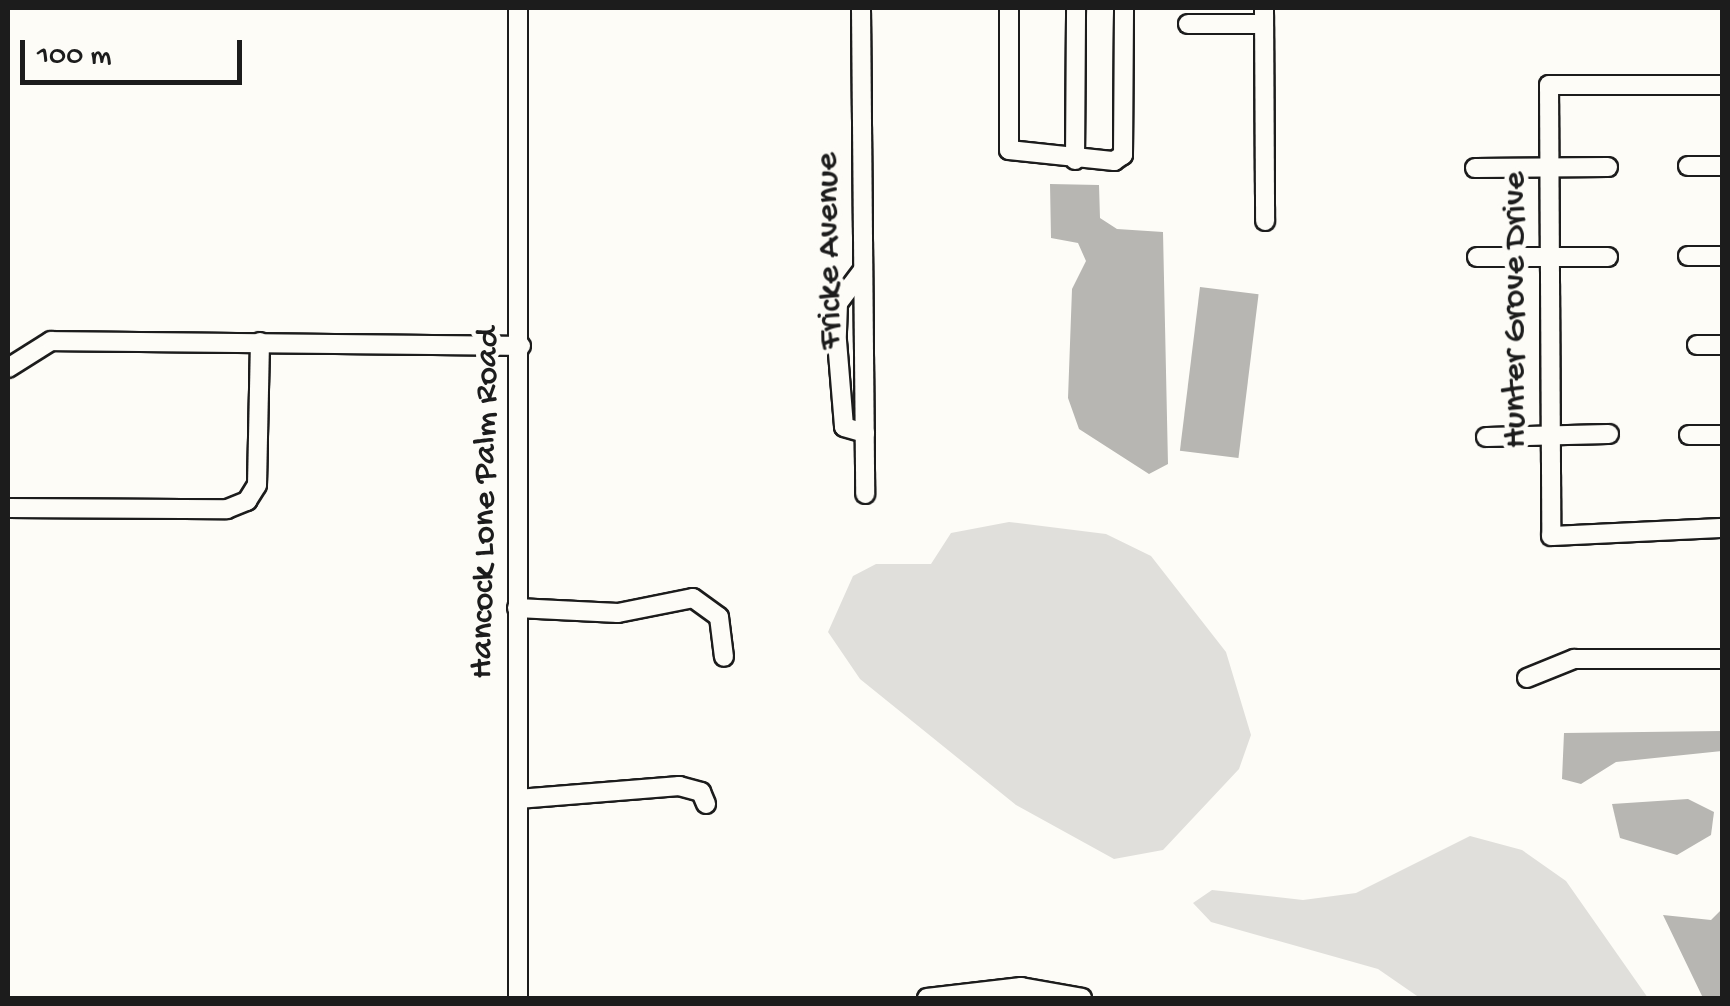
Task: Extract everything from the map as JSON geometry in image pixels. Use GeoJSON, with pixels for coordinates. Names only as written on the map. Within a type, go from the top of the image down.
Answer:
{"type":"FeatureCollection","features":[{"type":"Feature","properties":{"kind":"street","name":"Hancock Lone Palm Road"},"geometry":{"type":"LineString","coordinates":[[518,8],[522,346],[517,608],[518,998]]}},
{"type":"Feature","properties":{"kind":"street","name":"Fricke Avenue"},"geometry":{"type":"LineString","coordinates":[[861,8],[865,494]]}},
{"type":"Feature","properties":{"kind":"street"},"geometry":{"type":"LineString","coordinates":[[1010,8],[1009,150],[1075,160],[1123,155],[1124,8]]}},
{"type":"Feature","properties":{"kind":"street"},"geometry":{"type":"LineString","coordinates":[[1075,160],[1076,8]]}},
{"type":"Feature","properties":{"kind":"street"},"geometry":{"type":"LineString","coordinates":[[1188,24],[1264,16],[1266,221]]}},
{"type":"Feature","properties":{"kind":"street","name":"Hunter Grove Drive"},"geometry":{"type":"LineString","coordinates":[[1722,85],[1549,85],[1551,536],[1722,528]]}},
{"type":"Feature","properties":{"kind":"street"},"geometry":{"type":"LineString","coordinates":[[1688,166],[1722,166]]}},
{"type":"Feature","properties":{"kind":"street"},"geometry":{"type":"LineString","coordinates":[[1475,168],[1608,168]]}},
{"type":"Feature","properties":{"kind":"street"},"geometry":{"type":"LineString","coordinates":[[1688,256],[1722,256]]}},
{"type":"Feature","properties":{"kind":"street"},"geometry":{"type":"LineString","coordinates":[[1477,257],[1608,257]]}},
{"type":"Feature","properties":{"kind":"street"},"geometry":{"type":"LineString","coordinates":[[863,270],[838,303],[837,341],[844,427],[865,433]]}},
{"type":"Feature","properties":{"kind":"street"},"geometry":{"type":"LineString","coordinates":[[8,368],[51,342],[522,346]]}},
{"type":"Feature","properties":{"kind":"street"},"geometry":{"type":"LineString","coordinates":[[8,508],[227,509],[247,501],[257,485],[260,342]]}},
{"type":"Feature","properties":{"kind":"street"},"geometry":{"type":"LineString","coordinates":[[1697,346],[1722,345]]}},
{"type":"Feature","properties":{"kind":"street"},"geometry":{"type":"LineString","coordinates":[[1486,437],[1550,432],[1609,434]]}},
{"type":"Feature","properties":{"kind":"street"},"geometry":{"type":"LineString","coordinates":[[1689,435],[1722,435]]}},
{"type":"Feature","properties":{"kind":"street"},"geometry":{"type":"LineString","coordinates":[[517,608],[618,613],[693,598],[718,617],[724,657]]}},
{"type":"Feature","properties":{"kind":"street"},"geometry":{"type":"LineString","coordinates":[[1528,678],[1574,660],[1722,659]]}},
{"type":"Feature","properties":{"kind":"street"},"geometry":{"type":"LineString","coordinates":[[518,800],[679,786],[701,792],[706,804]]}},
{"type":"Feature","properties":{"kind":"street"},"geometry":{"type":"LineString","coordinates":[[926,998],[1022,987],[1082,998]]}},
{"type":"Feature","properties":{"kind":"shaded area"},"geometry":{"type":"Polygon","coordinates":[[[1050,184],[1099,185],[1100,218],[1117,229],[1163,232],[1168,464],[1149,474],[1079,429],[1068,398],[1072,289],[1086,261],[1078,243],[1051,238],[1050,184]]]}},
{"type":"Feature","properties":{"kind":"shaded area"},"geometry":{"type":"Polygon","coordinates":[[[1200,287],[1259,294],[1238,458],[1180,451],[1200,287]]]}},
{"type":"Feature","properties":{"kind":"shaded area"},"geometry":{"type":"Polygon","coordinates":[[[1009,522],[1106,534],[1151,556],[1226,652],[1251,735],[1239,769],[1163,850],[1114,859],[1016,805],[860,679],[828,632],[853,576],[876,564],[931,564],[951,533],[1009,522]]]}},
{"type":"Feature","properties":{"kind":"shaded area"},"geometry":{"type":"Polygon","coordinates":[[[1722,731],[1722,751],[1616,762],[1581,784],[1562,779],[1564,733],[1722,731]]]}},
{"type":"Feature","properties":{"kind":"shaded area"},"geometry":{"type":"Polygon","coordinates":[[[1688,799],[1714,812],[1711,835],[1677,855],[1620,838],[1612,804],[1688,799]]]}},
{"type":"Feature","properties":{"kind":"shaded area"},"geometry":{"type":"Polygon","coordinates":[[[1470,836],[1522,850],[1566,881],[1648,998],[1420,998],[1378,969],[1211,922],[1193,903],[1212,890],[1303,900],[1356,893],[1470,836]]]}},
{"type":"Feature","properties":{"kind":"shaded area"},"geometry":{"type":"Polygon","coordinates":[[[1722,909],[1722,998],[1703,998],[1663,915],[1711,920],[1722,909]]]}}]}
